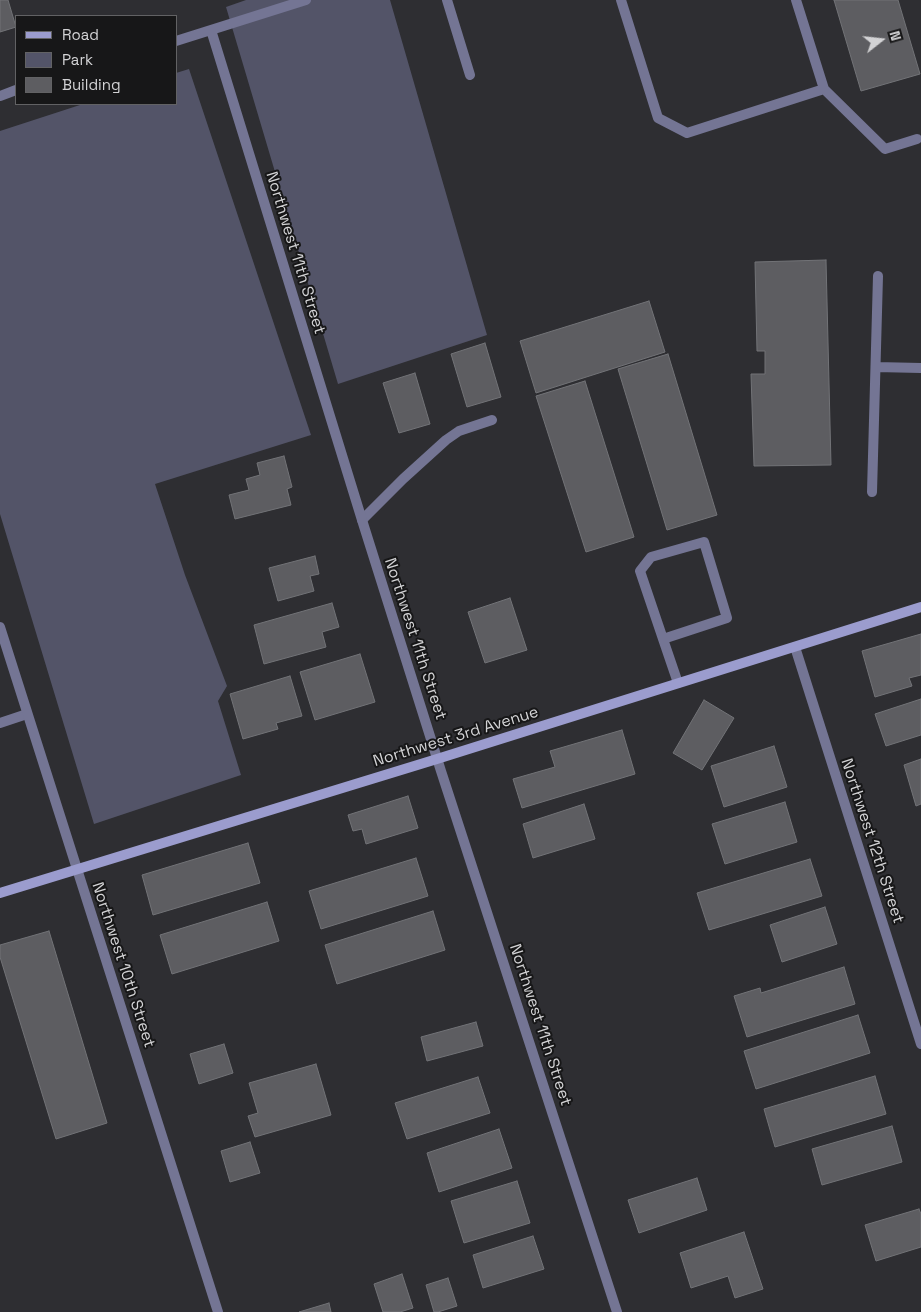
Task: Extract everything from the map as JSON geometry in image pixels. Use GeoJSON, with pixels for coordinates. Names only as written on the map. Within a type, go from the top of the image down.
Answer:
{"type":"FeatureCollection","features":[{"type":"Feature","properties":{"kind":"street"},"geometry":{"type":"LineString","coordinates":[[178,40],[306,0]]}},
{"type":"Feature","properties":{"kind":"street"},"geometry":{"type":"LineString","coordinates":[[447,0],[470,75]]}},
{"type":"Feature","properties":{"kind":"street"},"geometry":{"type":"LineString","coordinates":[[621,0],[658,118],[687,133],[824,89]]}},
{"type":"Feature","properties":{"kind":"street"},"geometry":{"type":"LineString","coordinates":[[796,0],[824,89],[885,149],[917,139]]}},
{"type":"Feature","properties":{"kind":"street","name":"Northwest 11th Street"},"geometry":{"type":"LineString","coordinates":[[211,30],[437,758],[617,1312]]}},
{"type":"Feature","properties":{"kind":"street"},"geometry":{"type":"LineString","coordinates":[[0,96],[15,90]]}},
{"type":"Feature","properties":{"kind":"street"},"geometry":{"type":"LineString","coordinates":[[872,492],[878,276]]}},
{"type":"Feature","properties":{"kind":"street"},"geometry":{"type":"LineString","coordinates":[[876,367],[921,368]]}},
{"type":"Feature","properties":{"kind":"street"},"geometry":{"type":"LineString","coordinates":[[362,520],[446,440],[459,431],[492,420]]}},
{"type":"Feature","properties":{"kind":"street"},"geometry":{"type":"LineString","coordinates":[[662,638],[727,618],[704,542],[651,557],[640,570],[662,638],[678,683]]}},
{"type":"Feature","properties":{"kind":"street","name":"Northwest 3rd Avenue"},"geometry":{"type":"LineString","coordinates":[[0,893],[921,607]]}},
{"type":"Feature","properties":{"kind":"street","name":"Northwest 10th Street"},"geometry":{"type":"LineString","coordinates":[[0,627],[218,1312]]}},
{"type":"Feature","properties":{"kind":"street","name":"Northwest 12th Street"},"geometry":{"type":"LineString","coordinates":[[795,647],[921,1044]]}},
{"type":"Feature","properties":{"kind":"street"},"geometry":{"type":"LineString","coordinates":[[0,723],[27,714]]}},
{"type":"Feature","properties":{"kind":"green space"},"geometry":{"type":"Polygon","coordinates":[[[246,0],[390,0],[487,335],[338,384],[226,7],[246,0]]]}},
{"type":"Feature","properties":{"kind":"green space"},"geometry":{"type":"Polygon","coordinates":[[[189,69],[311,435],[155,484],[185,575],[227,686],[218,701],[241,775],[94,824],[0,514],[0,131],[80,105],[178,105],[178,72],[189,69]]]}},
{"type":"Feature","properties":{"kind":"building"},"geometry":{"type":"Polygon","coordinates":[[[0,0],[8,0],[15,27],[0,32],[0,0]]]}},
{"type":"Feature","properties":{"kind":"building"},"geometry":{"type":"Polygon","coordinates":[[[834,0],[898,0],[920,74],[861,91],[834,0]]]}},
{"type":"Feature","properties":{"kind":"building"},"geometry":{"type":"Polygon","coordinates":[[[826,260],[831,465],[754,466],[751,374],[765,374],[765,351],[757,351],[755,262],[826,260]]]}},
{"type":"Feature","properties":{"kind":"building"},"geometry":{"type":"Polygon","coordinates":[[[649,301],[665,352],[536,393],[520,341],[649,301]]]}},
{"type":"Feature","properties":{"kind":"building"},"geometry":{"type":"Polygon","coordinates":[[[485,343],[501,397],[467,407],[451,354],[485,343]]]}},
{"type":"Feature","properties":{"kind":"building"},"geometry":{"type":"Polygon","coordinates":[[[668,354],[717,515],[667,530],[618,369],[668,354]]]}},
{"type":"Feature","properties":{"kind":"building"},"geometry":{"type":"Polygon","coordinates":[[[415,373],[430,424],[399,433],[383,383],[415,373]]]}},
{"type":"Feature","properties":{"kind":"building"},"geometry":{"type":"Polygon","coordinates":[[[585,381],[634,537],[586,552],[536,396],[585,381]]]}},
{"type":"Feature","properties":{"kind":"building"},"geometry":{"type":"Polygon","coordinates":[[[284,456],[292,487],[287,489],[291,505],[235,519],[229,495],[249,490],[246,479],[260,475],[257,463],[284,456]]]}},
{"type":"Feature","properties":{"kind":"building"},"geometry":{"type":"Polygon","coordinates":[[[315,556],[319,574],[310,576],[314,591],[278,601],[269,568],[315,556]]]}},
{"type":"Feature","properties":{"kind":"building"},"geometry":{"type":"Polygon","coordinates":[[[510,598],[527,650],[485,663],[468,612],[510,598]]]}},
{"type":"Feature","properties":{"kind":"building"},"geometry":{"type":"Polygon","coordinates":[[[332,603],[339,627],[322,632],[326,647],[264,664],[254,625],[332,603]]]}},
{"type":"Feature","properties":{"kind":"building"},"geometry":{"type":"Polygon","coordinates":[[[921,634],[921,675],[909,678],[912,686],[875,697],[862,651],[921,634]]]}},
{"type":"Feature","properties":{"kind":"building"},"geometry":{"type":"Polygon","coordinates":[[[360,654],[375,702],[315,720],[300,672],[360,654]]]}},
{"type":"Feature","properties":{"kind":"building"},"geometry":{"type":"Polygon","coordinates":[[[290,676],[302,716],[276,723],[278,729],[243,739],[230,694],[290,676]]]}},
{"type":"Feature","properties":{"kind":"building"},"geometry":{"type":"Polygon","coordinates":[[[921,699],[921,735],[886,746],[875,714],[921,699]]]}},
{"type":"Feature","properties":{"kind":"building"},"geometry":{"type":"Polygon","coordinates":[[[704,700],[734,718],[702,770],[673,753],[704,700]]]}},
{"type":"Feature","properties":{"kind":"building"},"geometry":{"type":"Polygon","coordinates":[[[622,730],[635,774],[522,808],[513,779],[555,767],[550,751],[622,730]]]}},
{"type":"Feature","properties":{"kind":"building"},"geometry":{"type":"Polygon","coordinates":[[[774,746],[787,787],[724,807],[711,766],[774,746]]]}},
{"type":"Feature","properties":{"kind":"building"},"geometry":{"type":"Polygon","coordinates":[[[921,759],[921,804],[916,806],[904,765],[921,759]]]}},
{"type":"Feature","properties":{"kind":"building"},"geometry":{"type":"Polygon","coordinates":[[[408,796],[418,828],[366,844],[362,829],[353,831],[348,815],[408,796]]]}},
{"type":"Feature","properties":{"kind":"building"},"geometry":{"type":"Polygon","coordinates":[[[785,802],[797,842],[725,864],[712,824],[785,802]]]}},
{"type":"Feature","properties":{"kind":"building"},"geometry":{"type":"Polygon","coordinates":[[[584,804],[595,839],[533,858],[523,824],[584,804]]]}},
{"type":"Feature","properties":{"kind":"building"},"geometry":{"type":"Polygon","coordinates":[[[248,843],[260,883],[153,915],[142,875],[248,843]]]}},
{"type":"Feature","properties":{"kind":"building"},"geometry":{"type":"Polygon","coordinates":[[[416,858],[428,896],[321,929],[309,891],[416,858]]]}},
{"type":"Feature","properties":{"kind":"building"},"geometry":{"type":"Polygon","coordinates":[[[810,859],[822,896],[709,930],[697,893],[810,859]]]}},
{"type":"Feature","properties":{"kind":"building"},"geometry":{"type":"Polygon","coordinates":[[[267,902],[279,941],[172,974],[160,935],[267,902]]]}},
{"type":"Feature","properties":{"kind":"building"},"geometry":{"type":"Polygon","coordinates":[[[825,907],[837,944],[782,962],[770,925],[825,907]]]}},
{"type":"Feature","properties":{"kind":"building"},"geometry":{"type":"Polygon","coordinates":[[[433,911],[445,950],[337,984],[325,945],[433,911]]]}},
{"type":"Feature","properties":{"kind":"building"},"geometry":{"type":"Polygon","coordinates":[[[49,931],[107,1123],[56,1139],[0,957],[0,945],[49,931]]]}},
{"type":"Feature","properties":{"kind":"building"},"geometry":{"type":"Polygon","coordinates":[[[844,967],[855,1004],[747,1037],[734,996],[760,988],[761,993],[844,967]]]}},
{"type":"Feature","properties":{"kind":"building"},"geometry":{"type":"Polygon","coordinates":[[[858,1015],[870,1053],[756,1089],[744,1051],[858,1015]]]}},
{"type":"Feature","properties":{"kind":"building"},"geometry":{"type":"Polygon","coordinates":[[[476,1022],[483,1046],[427,1061],[421,1037],[476,1022]]]}},
{"type":"Feature","properties":{"kind":"building"},"geometry":{"type":"Polygon","coordinates":[[[224,1044],[233,1073],[199,1084],[190,1054],[224,1044]]]}},
{"type":"Feature","properties":{"kind":"building"},"geometry":{"type":"Polygon","coordinates":[[[316,1064],[331,1115],[255,1137],[248,1116],[258,1113],[249,1083],[316,1064]]]}},
{"type":"Feature","properties":{"kind":"building"},"geometry":{"type":"Polygon","coordinates":[[[875,1076],[886,1114],[775,1147],[764,1109],[875,1076]]]}},
{"type":"Feature","properties":{"kind":"building"},"geometry":{"type":"Polygon","coordinates":[[[478,1077],[490,1113],[407,1139],[395,1103],[478,1077]]]}},
{"type":"Feature","properties":{"kind":"building"},"geometry":{"type":"Polygon","coordinates":[[[892,1126],[902,1162],[822,1185],[812,1149],[892,1126]]]}},
{"type":"Feature","properties":{"kind":"building"},"geometry":{"type":"Polygon","coordinates":[[[499,1129],[512,1168],[439,1192],[427,1153],[499,1129]]]}},
{"type":"Feature","properties":{"kind":"building"},"geometry":{"type":"Polygon","coordinates":[[[250,1142],[260,1173],[230,1182],[221,1151],[250,1142]]]}},
{"type":"Feature","properties":{"kind":"building"},"geometry":{"type":"Polygon","coordinates":[[[697,1178],[707,1210],[639,1233],[628,1200],[697,1178]]]}},
{"type":"Feature","properties":{"kind":"building"},"geometry":{"type":"Polygon","coordinates":[[[517,1181],[530,1223],[464,1243],[451,1201],[517,1181]]]}},
{"type":"Feature","properties":{"kind":"building"},"geometry":{"type":"Polygon","coordinates":[[[919,1209],[921,1214],[921,1247],[876,1261],[865,1225],[919,1209]]]}},
{"type":"Feature","properties":{"kind":"building"},"geometry":{"type":"Polygon","coordinates":[[[744,1232],[763,1289],[735,1298],[728,1276],[691,1288],[680,1253],[744,1232]]]}},
{"type":"Feature","properties":{"kind":"building"},"geometry":{"type":"Polygon","coordinates":[[[533,1236],[544,1269],[483,1288],[473,1255],[533,1236]]]}},
{"type":"Feature","properties":{"kind":"building"},"geometry":{"type":"Polygon","coordinates":[[[402,1274],[413,1308],[400,1312],[383,1312],[374,1284],[402,1274]]]}},
{"type":"Feature","properties":{"kind":"building"},"geometry":{"type":"Polygon","coordinates":[[[448,1278],[457,1306],[434,1312],[426,1285],[448,1278]]]}},
{"type":"Feature","properties":{"kind":"building"},"geometry":{"type":"Polygon","coordinates":[[[329,1303],[331,1312],[299,1312],[329,1303]]]}}]}
